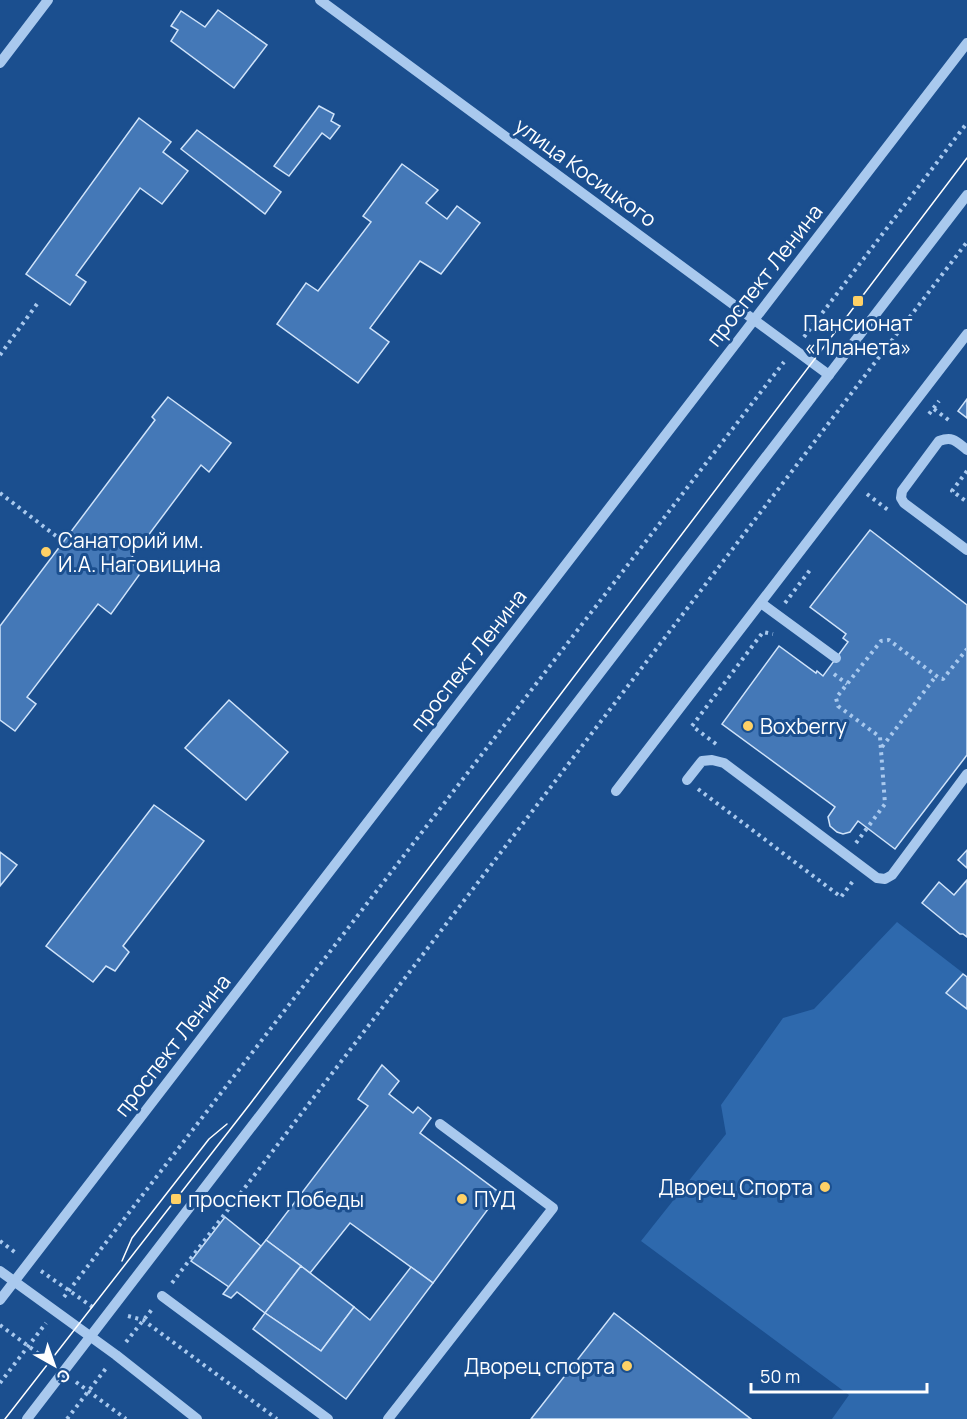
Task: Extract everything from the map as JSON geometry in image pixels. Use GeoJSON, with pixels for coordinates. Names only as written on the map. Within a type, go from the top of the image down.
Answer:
{"type":"FeatureCollection","features":[{"type":"Feature","properties":{"kind":"street"},"geometry":{"type":"LineString","coordinates":[[0,63],[48,0]]}},
{"type":"Feature","properties":{"kind":"street","name":"улица Косицкого"},"geometry":{"type":"LineString","coordinates":[[321,0],[829,375]]}},
{"type":"Feature","properties":{"kind":"street","name":"проспект Ленина"},"geometry":{"type":"LineString","coordinates":[[0,1300],[967,43]]}},
{"type":"Feature","properties":{"kind":"street"},"geometry":{"type":"LineString","coordinates":[[27,1419],[967,195]]}},
{"type":"Feature","properties":{"kind":"street"},"geometry":{"type":"LineString","coordinates":[[616,791],[967,334]]}},
{"type":"Feature","properties":{"kind":"street"},"geometry":{"type":"LineString","coordinates":[[967,450],[954,439],[947,438],[939,441],[902,491],[901,498],[904,503],[967,550]]}},
{"type":"Feature","properties":{"kind":"street"},"geometry":{"type":"LineString","coordinates":[[761,603],[836,658]]}},
{"type":"Feature","properties":{"kind":"street"},"geometry":{"type":"LineString","coordinates":[[687,780],[702,761],[712,759],[724,764],[877,879],[885,879],[892,875],[967,774]]}},
{"type":"Feature","properties":{"kind":"street"},"geometry":{"type":"LineString","coordinates":[[388,1419],[553,1208],[440,1124]]}},
{"type":"Feature","properties":{"kind":"street"},"geometry":{"type":"LineString","coordinates":[[0,1270],[91,1336],[197,1419]]}},
{"type":"Feature","properties":{"kind":"street"},"geometry":{"type":"LineString","coordinates":[[162,1296],[328,1419]]}},
{"type":"Feature","properties":{"kind":"path"},"geometry":{"type":"LineString","coordinates":[[0,1383],[967,123]]}},
{"type":"Feature","properties":{"kind":"path"},"geometry":{"type":"LineString","coordinates":[[67,1419],[967,242]]}},
{"type":"Feature","properties":{"kind":"path"},"geometry":{"type":"LineString","coordinates":[[0,355],[37,304]]}},
{"type":"Feature","properties":{"kind":"path"},"geometry":{"type":"LineString","coordinates":[[967,471],[952,490],[967,502]]}},
{"type":"Feature","properties":{"kind":"path"},"geometry":{"type":"LineString","coordinates":[[0,493],[56,536]]}},
{"type":"Feature","properties":{"kind":"path"},"geometry":{"type":"LineString","coordinates":[[720,747],[692,726],[763,632],[780,635]]}},
{"type":"Feature","properties":{"kind":"path"},"geometry":{"type":"LineString","coordinates":[[867,828],[885,804],[880,737],[836,702],[836,698],[885,639],[943,679],[967,649]]}},
{"type":"Feature","properties":{"kind":"path"},"geometry":{"type":"LineString","coordinates":[[827,670],[847,684]]}},
{"type":"Feature","properties":{"kind":"path"},"geometry":{"type":"LineString","coordinates":[[881,748],[936,676]]}},
{"type":"Feature","properties":{"kind":"path"},"geometry":{"type":"LineString","coordinates":[[687,780],[841,897],[863,868]]}},
{"type":"Feature","properties":{"kind":"path"},"geometry":{"type":"LineString","coordinates":[[0,1241],[92,1307],[143,1320],[277,1419]]}},
{"type":"Feature","properties":{"kind":"shaded area","name":"Дворец Спорта"},"geometry":{"type":"Polygon","coordinates":[[[897,922],[967,976],[967,1419],[832,1419],[849,1395],[641,1241],[726,1134],[721,1105],[783,1018],[814,1009],[897,922]]]}},
{"type":"Feature","properties":{"kind":"building"},"geometry":{"type":"Polygon","coordinates":[[[218,10],[267,45],[234,88],[171,41],[178,30],[171,26],[181,11],[205,27],[218,10]]]}},
{"type":"Feature","properties":{"kind":"building"},"geometry":{"type":"Polygon","coordinates":[[[319,106],[334,114],[331,121],[340,126],[330,139],[322,133],[289,176],[274,166],[319,106]]]}},
{"type":"Feature","properties":{"kind":"building"},"geometry":{"type":"Polygon","coordinates":[[[139,118],[171,142],[163,152],[188,171],[162,204],[140,188],[76,275],[86,282],[70,305],[26,274],[139,118]]]}},
{"type":"Feature","properties":{"kind":"building"},"geometry":{"type":"Polygon","coordinates":[[[197,130],[281,192],[265,214],[181,149],[197,130]]]}},
{"type":"Feature","properties":{"kind":"building"},"geometry":{"type":"Polygon","coordinates":[[[402,164],[438,190],[426,203],[447,219],[457,206],[480,223],[441,274],[420,261],[370,328],[389,342],[358,383],[277,324],[306,283],[318,291],[371,222],[363,216],[402,164]]]}},
{"type":"Feature","properties":{"kind":"building"},"geometry":{"type":"Polygon","coordinates":[[[168,397],[231,443],[209,472],[201,465],[129,561],[142,571],[111,614],[98,604],[27,697],[36,704],[15,731],[0,720],[0,626],[155,420],[152,417],[168,397]]]}},
{"type":"Feature","properties":{"kind":"building"},"geometry":{"type":"Polygon","coordinates":[[[967,399],[967,418],[958,411],[967,399]]]}},
{"type":"Feature","properties":{"kind":"building"},"geometry":{"type":"Polygon","coordinates":[[[870,530],[967,605],[967,755],[895,849],[858,821],[850,832],[843,834],[837,832],[830,826],[828,817],[835,807],[722,724],[779,646],[823,676],[848,642],[843,638],[846,634],[810,607],[870,530]]]}},
{"type":"Feature","properties":{"kind":"building"},"geometry":{"type":"Polygon","coordinates":[[[229,700],[288,752],[246,800],[185,748],[229,700]]]}},
{"type":"Feature","properties":{"kind":"building"},"geometry":{"type":"Polygon","coordinates":[[[154,805],[204,841],[123,946],[129,952],[115,971],[106,966],[93,982],[46,946],[154,805]]]}},
{"type":"Feature","properties":{"kind":"building"},"geometry":{"type":"Polygon","coordinates":[[[967,850],[967,868],[958,860],[967,850]]]}},
{"type":"Feature","properties":{"kind":"building"},"geometry":{"type":"Polygon","coordinates":[[[0,852],[17,865],[0,886],[0,852]]]}},
{"type":"Feature","properties":{"kind":"building"},"geometry":{"type":"Polygon","coordinates":[[[967,880],[967,937],[960,934],[922,903],[939,882],[954,895],[967,880]]]}},
{"type":"Feature","properties":{"kind":"building"},"geometry":{"type":"Polygon","coordinates":[[[963,974],[967,977],[967,1009],[946,993],[963,974]]]}},
{"type":"Feature","properties":{"kind":"building"},"geometry":{"type":"Polygon","coordinates":[[[382,1065],[399,1081],[389,1094],[413,1113],[418,1107],[431,1118],[420,1133],[500,1193],[433,1283],[350,1223],[310,1273],[266,1240],[368,1106],[358,1099],[382,1065]]]}},
{"type":"Feature","properties":{"kind":"building"},"geometry":{"type":"Polygon","coordinates":[[[225,1217],[261,1246],[229,1287],[191,1261],[225,1217]]]}},
{"type":"Feature","properties":{"kind":"building"},"geometry":{"type":"Polygon","coordinates":[[[266,1240],[301,1266],[265,1313],[237,1292],[231,1298],[223,1294],[266,1240]]]}},
{"type":"Feature","properties":{"kind":"building"},"geometry":{"type":"Polygon","coordinates":[[[301,1266],[354,1307],[321,1351],[265,1313],[301,1266]]]}},
{"type":"Feature","properties":{"kind":"building"},"geometry":{"type":"Polygon","coordinates":[[[411,1267],[433,1283],[346,1399],[253,1329],[265,1313],[321,1351],[354,1307],[370,1320],[411,1267]]]}},
{"type":"Feature","properties":{"kind":"building","name":"Дворец спорта"},"geometry":{"type":"Polygon","coordinates":[[[614,1313],[751,1419],[531,1419],[614,1313]]]}},
{"type":"Feature","properties":{"kind":"tram line"},"geometry":{"type":"LineString","coordinates":[[5,1419],[250,1104],[967,158]]}},
{"type":"Feature","properties":{"kind":"tram line"},"geometry":{"type":"LineString","coordinates":[[122,1261],[132,1238],[209,1139],[227,1124]]}},
{"type":"Feature","properties":{"kind":"place","name":"Пансионат «Планета»"},"geometry":{"type":"Point","coordinates":[858,301]}},
{"type":"Feature","properties":{"kind":"place","name":"Санаторий им. И.А. Наговицина"},"geometry":{"type":"Point","coordinates":[46,552]}},
{"type":"Feature","properties":{"kind":"place","name":"Boxberry"},"geometry":{"type":"Point","coordinates":[748,726]}},
{"type":"Feature","properties":{"kind":"place","name":"Дворец Спорта"},"geometry":{"type":"Point","coordinates":[825,1187]}},
{"type":"Feature","properties":{"kind":"place","name":"проспект Победы"},"geometry":{"type":"Point","coordinates":[176,1199]}},
{"type":"Feature","properties":{"kind":"place","name":"ПУД"},"geometry":{"type":"Point","coordinates":[462,1199]}},
{"type":"Feature","properties":{"kind":"place","name":"Дворец спорта"},"geometry":{"type":"Point","coordinates":[627,1366]}}]}
